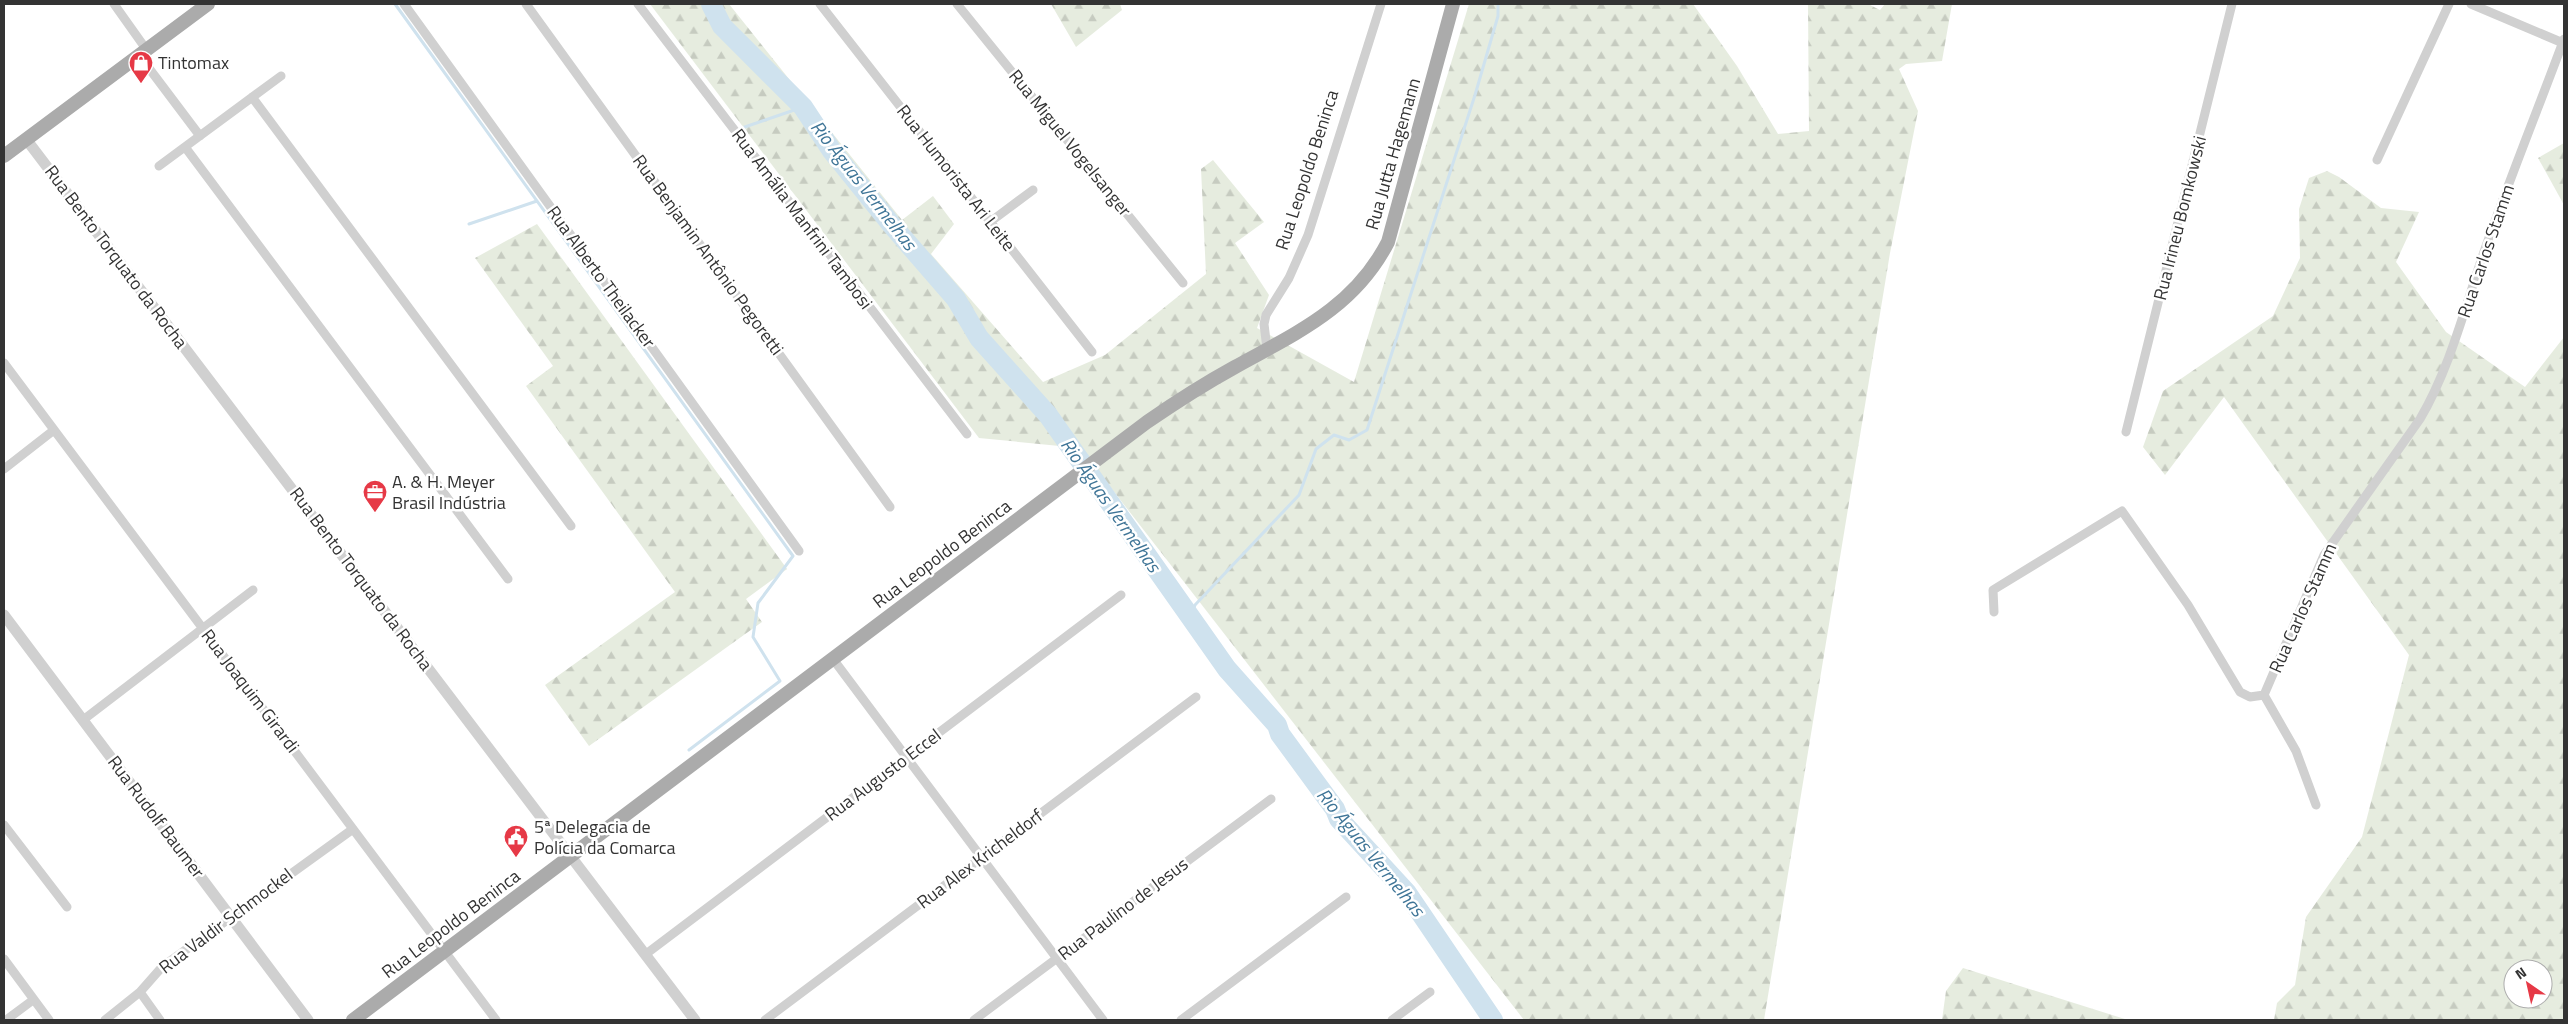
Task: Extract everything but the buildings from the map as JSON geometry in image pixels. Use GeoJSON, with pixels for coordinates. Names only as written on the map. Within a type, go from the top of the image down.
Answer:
{"type":"FeatureCollection","features":[{"type":"Feature","properties":{"kind":"main road"},"geometry":{"type":"LineString","coordinates":[[4,156],[208,4]]}},
{"type":"Feature","properties":{"kind":"main road","name":"Rua Jutta Hagemann"},"geometry":{"type":"LineString","coordinates":[[1268,349],[1302,331],[1335,308],[1361,284],[1379,260],[1396,220],[1453,4]]}},
{"type":"Feature","properties":{"kind":"main road","name":"Rua Leopoldo Beninca"},"geometry":{"type":"LineString","coordinates":[[352,1020],[572,857],[1176,402],[1268,349]]}},
{"type":"Feature","properties":{"kind":"street"},"geometry":{"type":"LineString","coordinates":[[114,4],[143,52],[200,136]]}},
{"type":"Feature","properties":{"kind":"street","name":"Rua Alberto Theilacker"},"geometry":{"type":"LineString","coordinates":[[404,4],[799,551]]}},
{"type":"Feature","properties":{"kind":"street","name":"Rua Benjamin Antônio Pegoretti"},"geometry":{"type":"LineString","coordinates":[[526,4],[890,507]]}},
{"type":"Feature","properties":{"kind":"street","name":"Rua Amália Manfrini Tambosi"},"geometry":{"type":"LineString","coordinates":[[638,4],[967,434]]}},
{"type":"Feature","properties":{"kind":"street","name":"Rua Humorista Ari Leite"},"geometry":{"type":"LineString","coordinates":[[820,4],[1092,352]]}},
{"type":"Feature","properties":{"kind":"street","name":"Rua Miguel Vogelsanger"},"geometry":{"type":"LineString","coordinates":[[957,4],[1183,283]]}},
{"type":"Feature","properties":{"kind":"street","name":"Rua Leopoldo Beninca"},"geometry":{"type":"LineString","coordinates":[[1268,349],[1264,324],[1266,314],[1288,278],[1308,235],[1381,4]]}},
{"type":"Feature","properties":{"kind":"street","name":"Rua Irineu Bomkowski"},"geometry":{"type":"LineString","coordinates":[[2126,432],[2232,4]]}},
{"type":"Feature","properties":{"kind":"street"},"geometry":{"type":"LineString","coordinates":[[2377,160],[2449,4]]}},
{"type":"Feature","properties":{"kind":"street"},"geometry":{"type":"LineString","coordinates":[[2471,4],[2564,41]]}},
{"type":"Feature","properties":{"kind":"street","name":"Rua Carlos Stamm"},"geometry":{"type":"LineString","coordinates":[[1994,612],[1993,590],[2122,510],[2166,572],[2240,692],[2250,697],[2264,695],[2324,555],[2420,419],[2431,400],[2457,335],[2508,183],[2564,41]]}},
{"type":"Feature","properties":{"kind":"street"},"geometry":{"type":"LineString","coordinates":[[159,166],[281,76]]}},
{"type":"Feature","properties":{"kind":"street"},"geometry":{"type":"LineString","coordinates":[[252,97],[571,526]]}},
{"type":"Feature","properties":{"kind":"street","name":"Rua Bento Torquato da Rocha"},"geometry":{"type":"LineString","coordinates":[[26,139],[695,1020]]}},
{"type":"Feature","properties":{"kind":"street"},"geometry":{"type":"LineString","coordinates":[[185,147],[508,579]]}},
{"type":"Feature","properties":{"kind":"street"},"geometry":{"type":"LineString","coordinates":[[990,222],[1032,190]]}},
{"type":"Feature","properties":{"kind":"street","name":"Rua Joaquim Girardi"},"geometry":{"type":"LineString","coordinates":[[4,363],[496,1020]]}},
{"type":"Feature","properties":{"kind":"street"},"geometry":{"type":"LineString","coordinates":[[4,469],[54,430]]}},
{"type":"Feature","properties":{"kind":"street"},"geometry":{"type":"LineString","coordinates":[[82,720],[253,590]]}},
{"type":"Feature","properties":{"kind":"street","name":"Rua Augusto Eccel"},"geometry":{"type":"LineString","coordinates":[[646,954],[1120,595]]}},
{"type":"Feature","properties":{"kind":"street","name":"Rua Rudolf Baumer"},"geometry":{"type":"LineString","coordinates":[[4,615],[308,1020]]}},
{"type":"Feature","properties":{"kind":"street"},"geometry":{"type":"LineString","coordinates":[[833,659],[1104,1020]]}},
{"type":"Feature","properties":{"kind":"street"},"geometry":{"type":"LineString","coordinates":[[2264,695],[2296,751],[2316,805]]}},
{"type":"Feature","properties":{"kind":"street","name":"Rua Alex Kricheldorf"},"geometry":{"type":"LineString","coordinates":[[765,1020],[1196,697]]}},
{"type":"Feature","properties":{"kind":"street","name":"Rua Paulino de Jesus"},"geometry":{"type":"LineString","coordinates":[[974,1020],[1271,799]]}},
{"type":"Feature","properties":{"kind":"street"},"geometry":{"type":"LineString","coordinates":[[4,825],[67,907]]}},
{"type":"Feature","properties":{"kind":"street","name":"Rua Valdir Schmockel"},"geometry":{"type":"LineString","coordinates":[[105,1020],[140,992],[162,967],[352,829]]}},
{"type":"Feature","properties":{"kind":"street"},"geometry":{"type":"LineString","coordinates":[[1181,1020],[1346,897]]}},
{"type":"Feature","properties":{"kind":"street"},"geometry":{"type":"LineString","coordinates":[[4,960],[49,1020]]}},
{"type":"Feature","properties":{"kind":"street"},"geometry":{"type":"LineString","coordinates":[[140,992],[160,1020]]}},
{"type":"Feature","properties":{"kind":"street"},"geometry":{"type":"LineString","coordinates":[[1392,1020],[1430,992]]}},
{"type":"Feature","properties":{"kind":"street"},"geometry":{"type":"LineString","coordinates":[[6,1020],[33,1000]]}},
{"type":"Feature","properties":{"kind":"green space"},"geometry":{"type":"Polygon","coordinates":[[[650,4],[729,4],[902,220],[933,196],[954,224],[931,254],[1043,382],[1105,355],[1206,274],[1201,169],[1213,160],[1264,222],[1235,243],[1269,295],[1257,328],[1354,382],[1469,4],[1693,4],[1737,66],[1778,134],[1809,131],[1808,4],[1868,4],[1880,10],[1885,4],[1952,4],[1942,61],[1906,64],[1899,69],[1918,111],[1890,253],[1764,1020],[1524,1020],[1080,448],[979,438],[650,4]]]}},
{"type":"Feature","properties":{"kind":"green space"},"geometry":{"type":"Polygon","coordinates":[[[1051,4],[1120,4],[1122,10],[1076,47],[1051,4]]]}},
{"type":"Feature","properties":{"kind":"green space"},"geometry":{"type":"Polygon","coordinates":[[[2564,143],[2564,205],[2538,158],[2564,143]]]}},
{"type":"Feature","properties":{"kind":"green space"},"geometry":{"type":"Polygon","coordinates":[[[2327,171],[2339,177],[2381,208],[2419,212],[2396,262],[2446,332],[2525,387],[2564,337],[2564,1020],[2274,1020],[2277,1003],[2295,985],[2306,917],[2362,837],[2409,655],[2224,397],[2165,475],[2143,447],[2163,391],[2273,316],[2300,258],[2299,209],[2309,178],[2327,171]]]}},
{"type":"Feature","properties":{"kind":"green space"},"geometry":{"type":"Polygon","coordinates":[[[537,224],[787,569],[746,599],[762,622],[589,746],[545,685],[675,592],[526,386],[553,366],[475,258],[537,224]]]}},
{"type":"Feature","properties":{"kind":"green space"},"geometry":{"type":"Polygon","coordinates":[[[1963,968],[2128,1020],[1942,1020],[1946,991],[1963,968]]]}},
{"type":"Feature","properties":{"kind":"waterway"},"geometry":{"type":"LineString","coordinates":[[395,4],[793,556],[758,603],[753,637],[780,681],[689,750]]}},
{"type":"Feature","properties":{"kind":"waterway","name":"Rio Águas Vermelhas"},"geometry":{"type":"LineString","coordinates":[[711,4],[722,26],[803,107],[832,151],[891,224],[956,299],[979,338],[1048,415],[1227,669],[1277,725],[1280,734],[1335,809],[1339,819],[1407,893],[1493,1020]]}},
{"type":"Feature","properties":{"kind":"waterway"},"geometry":{"type":"LineString","coordinates":[[1191,617],[1195,605],[1299,495],[1316,449],[1334,435],[1349,440],[1367,430],[1475,95],[1498,16],[1498,4]]}},
{"type":"Feature","properties":{"kind":"waterway"},"geometry":{"type":"LineString","coordinates":[[742,128],[803,107]]}},
{"type":"Feature","properties":{"kind":"waterway"},"geometry":{"type":"LineString","coordinates":[[469,224],[537,201]]}},
{"type":"Feature","properties":{"kind":"place","name":"Tintomax"},"geometry":{"type":"Point","coordinates":[141,84]}},
{"type":"Feature","properties":{"kind":"place","name":"A. & H. Meyer Brasil Indústria"},"geometry":{"type":"Point","coordinates":[375,513]}},
{"type":"Feature","properties":{"kind":"place","name":"5ª Delegacia de Polícia da Comarca"},"geometry":{"type":"Point","coordinates":[516,858]}}]}
